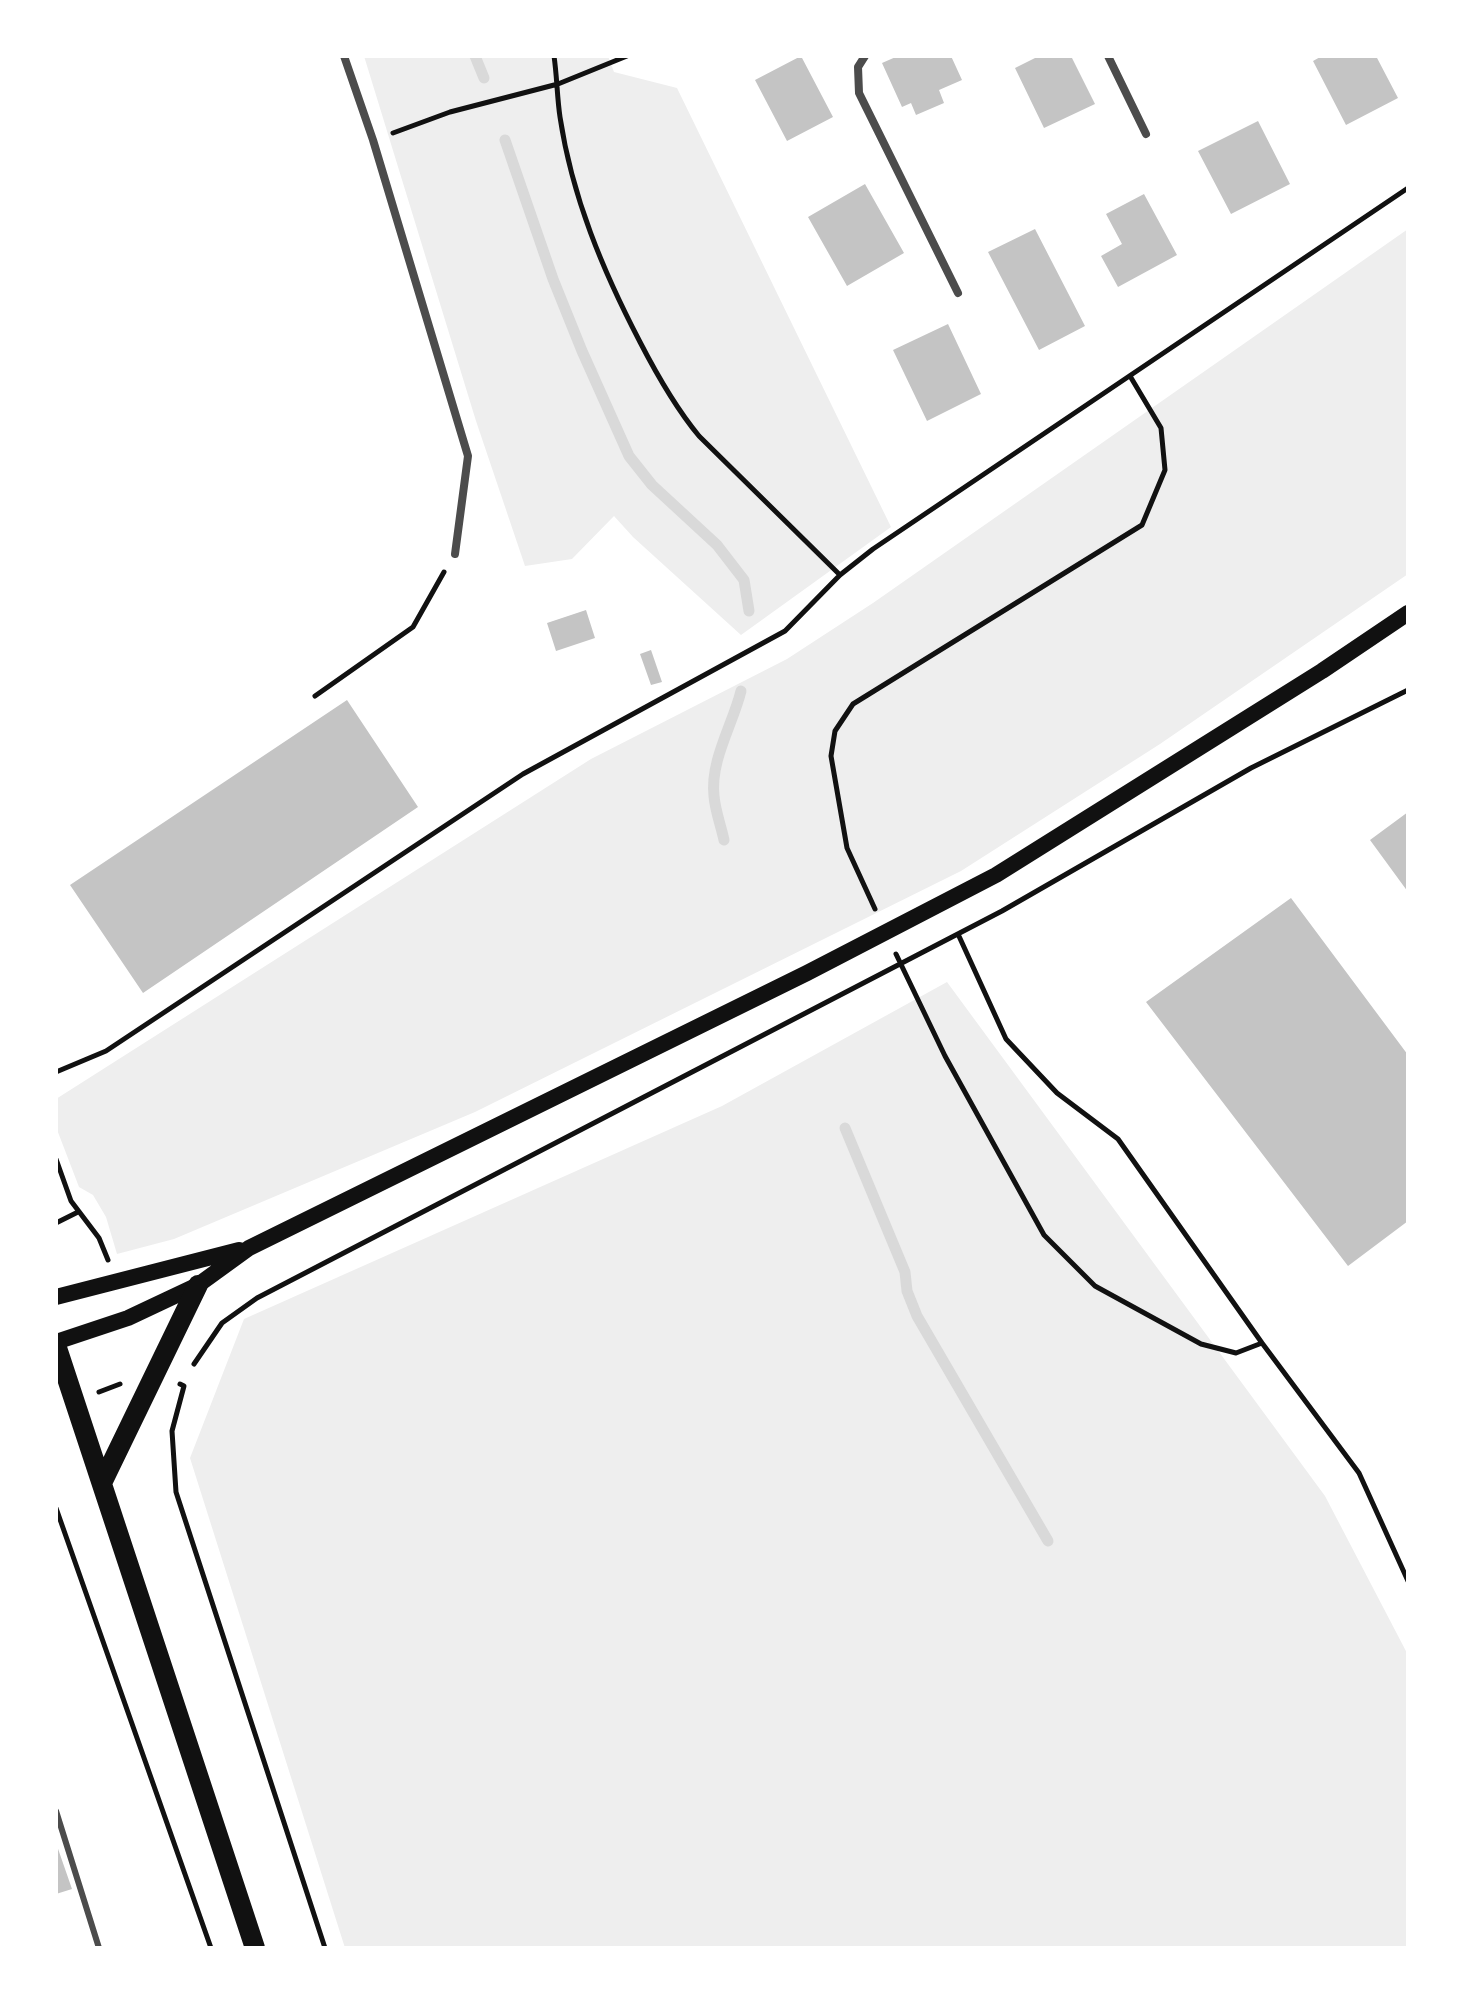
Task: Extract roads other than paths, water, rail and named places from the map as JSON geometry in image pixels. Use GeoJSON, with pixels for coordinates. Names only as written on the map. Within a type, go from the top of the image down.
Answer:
{"type":"FeatureCollection","features":[{"type":"Feature","properties":{"kind":"main road"},"geometry":{"type":"LineString","coordinates":[[255,1948],[56,1343],[128,1318],[198,1285],[249,1248],[793,980],[996,875],[1322,671],[1408,613]]}},
{"type":"Feature","properties":{"kind":"main road"},"geometry":{"type":"LineString","coordinates":[[56,1297],[249,1248]]}},
{"type":"Feature","properties":{"kind":"main road"},"geometry":{"type":"LineString","coordinates":[[103,1481],[198,1285]]}},
{"type":"Feature","properties":{"kind":"street"},"geometry":{"type":"LineString","coordinates":[[344,56],[373,140],[468,456],[455,554]]}},
{"type":"Feature","properties":{"kind":"street"},"geometry":{"type":"LineString","coordinates":[[865,56],[858,67],[859,93],[958,293]]}},
{"type":"Feature","properties":{"kind":"street"},"geometry":{"type":"LineString","coordinates":[[1108,56],[1146,134]]}},
{"type":"Feature","properties":{"kind":"lane"},"geometry":{"type":"LineString","coordinates":[[56,1811],[99,1948]]}},
{"type":"Feature","properties":{"kind":"waterway"},"geometry":{"type":"LineString","coordinates":[[475,56],[484,78]]}},
{"type":"Feature","properties":{"kind":"waterway"},"geometry":{"type":"LineString","coordinates":[[505,140],[553,279],[629,456],[652,485],[717,545],[744,580],[749,611]]}},
{"type":"Feature","properties":{"kind":"waterway"},"geometry":{"type":"LineString","coordinates":[[724,840],[714,796],[715,769],[741,691]]}},
{"type":"Feature","properties":{"kind":"waterway"},"geometry":{"type":"LineString","coordinates":[[845,1128],[905,1272],[907,1291],[917,1316],[1048,1541]]}}]}
